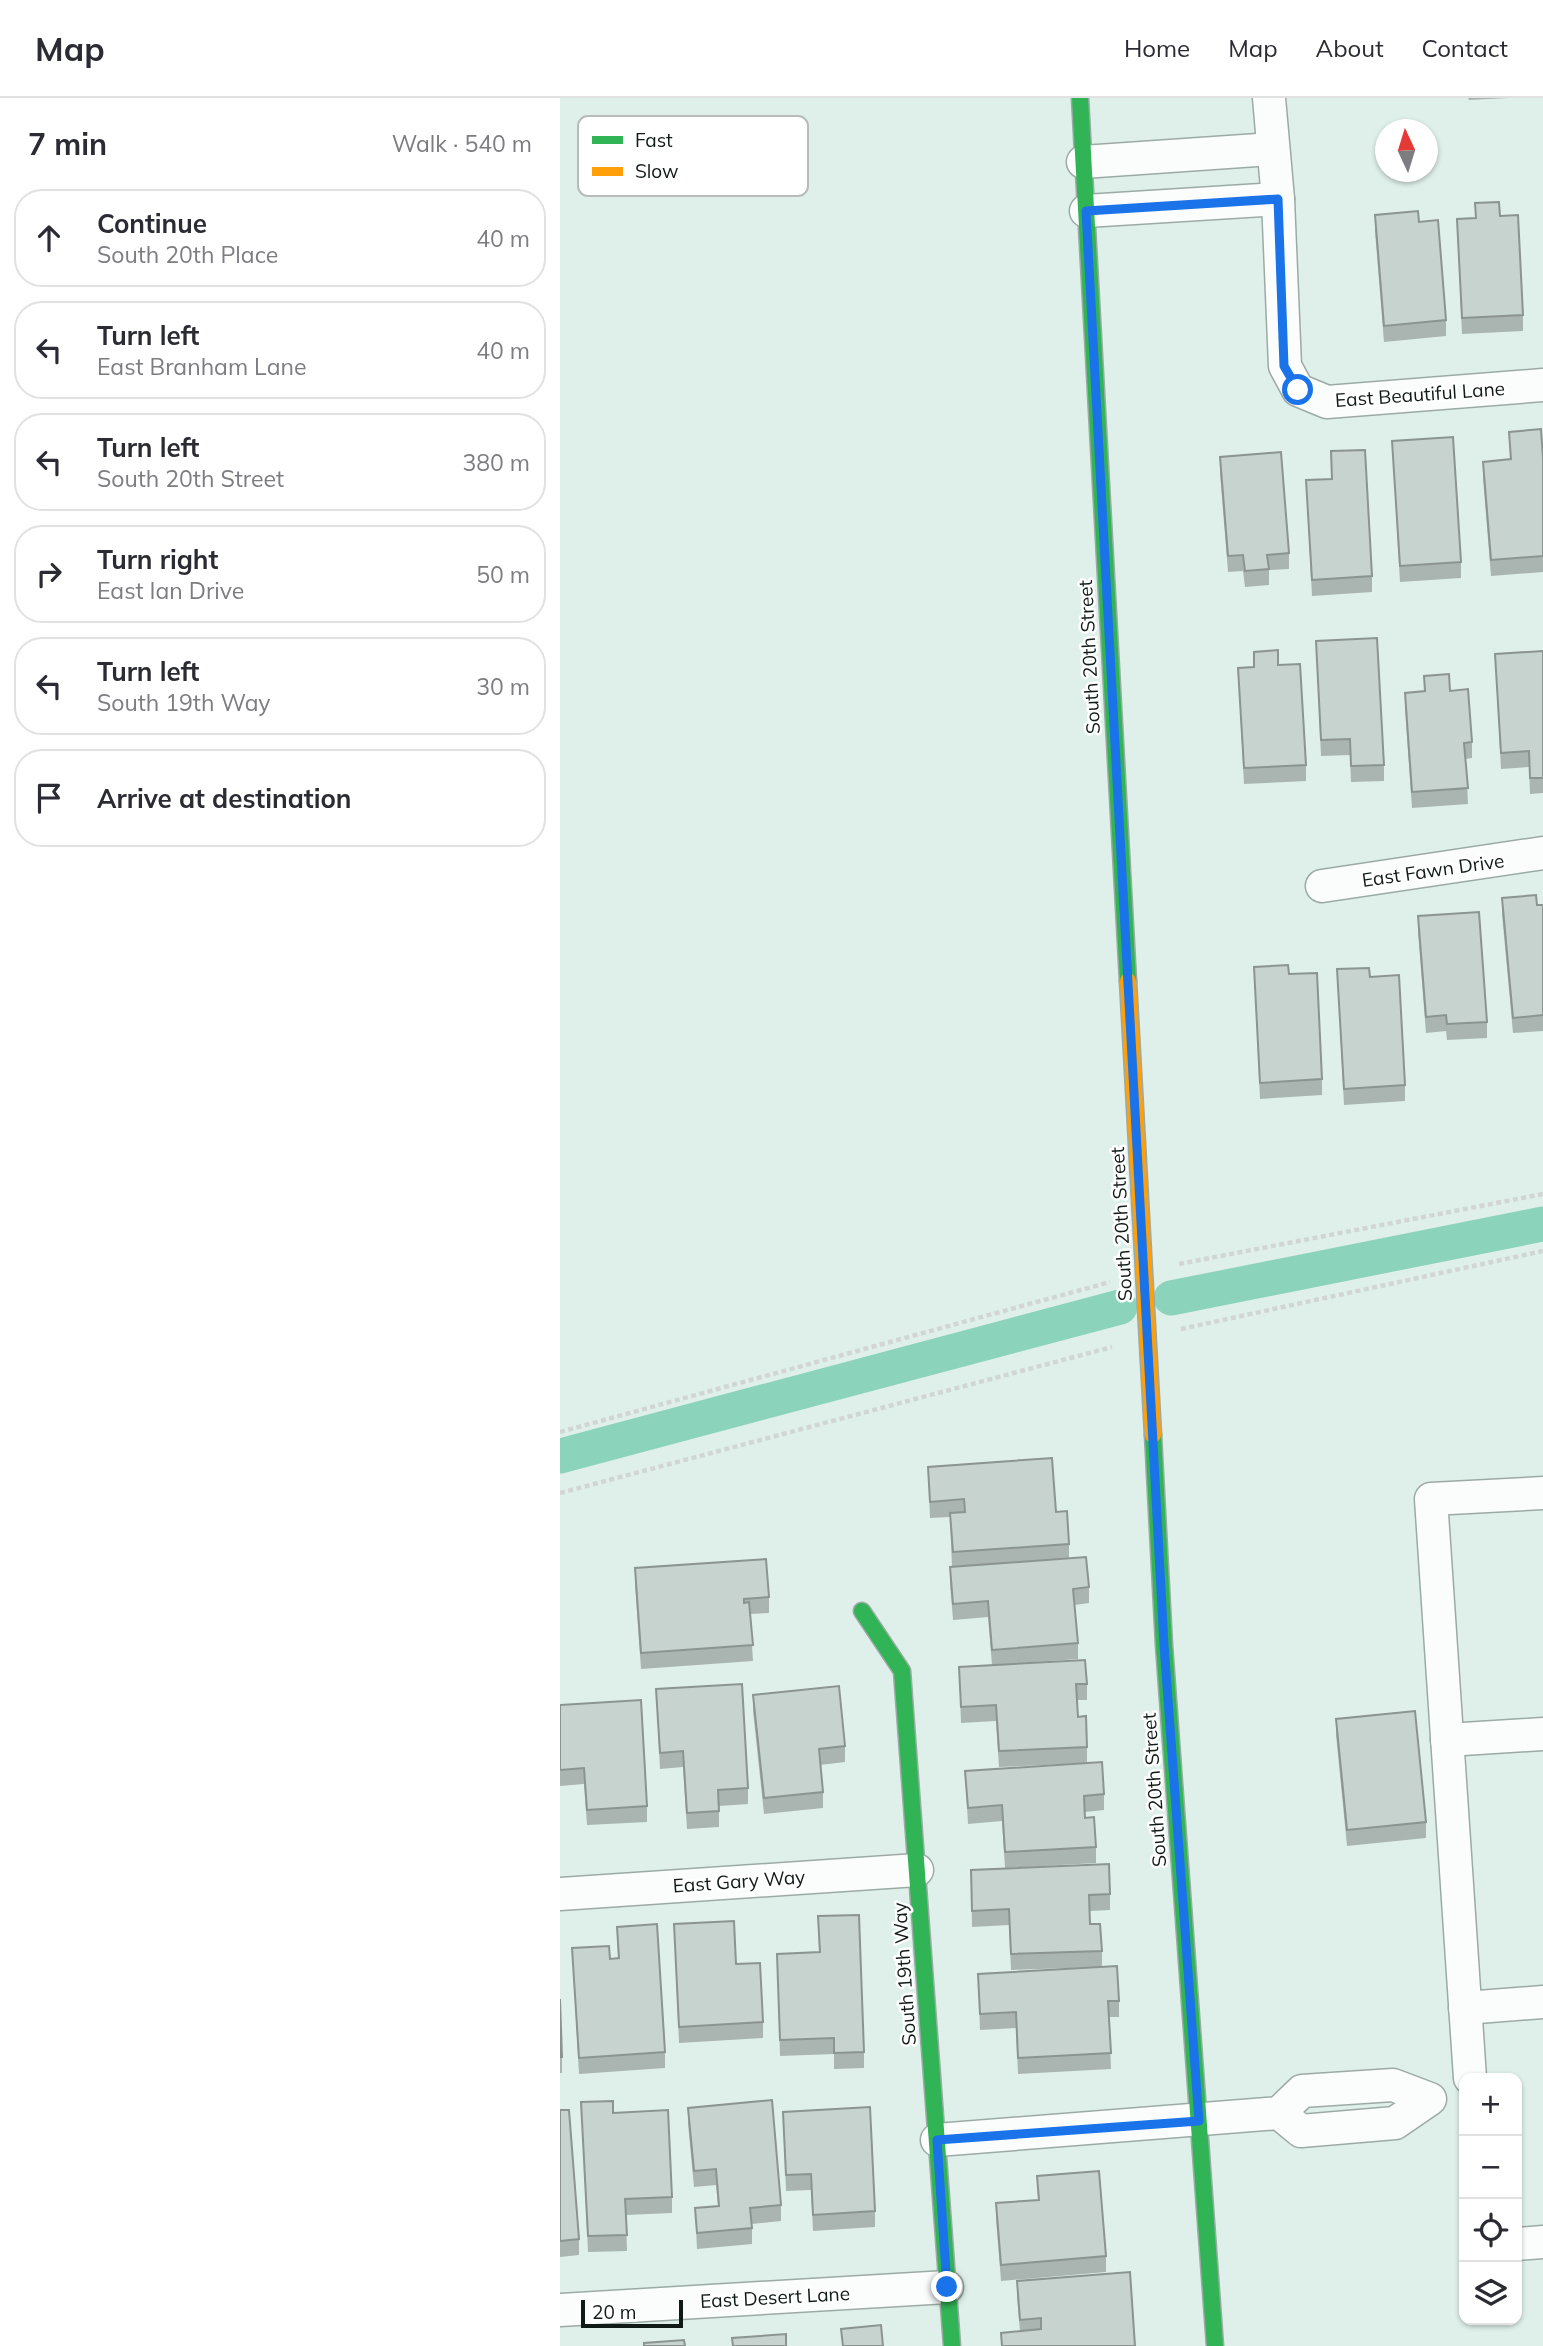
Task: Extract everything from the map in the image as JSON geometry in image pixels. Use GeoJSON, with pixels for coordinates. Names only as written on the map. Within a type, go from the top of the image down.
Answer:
{"type":"FeatureCollection","features":[{"type":"Feature","properties":{"kind":"street","name":"South 20th Street"},"geometry":{"type":"LineString","coordinates":[[1080,98],[1164,1645],[1215,2346]]}},
{"type":"Feature","properties":{"kind":"street"},"geometry":{"type":"LineString","coordinates":[[1086,211],[1278,199],[1269,98]]}},
{"type":"Feature","properties":{"kind":"street"},"geometry":{"type":"LineString","coordinates":[[1083,162],[1273,149]]}},
{"type":"Feature","properties":{"kind":"street","name":"East Beautiful Lane"},"geometry":{"type":"LineString","coordinates":[[1278,199],[1284,366],[1298,390],[1327,402],[1543,385]]}},
{"type":"Feature","properties":{"kind":"street","name":"East Fawn Drive"},"geometry":{"type":"LineString","coordinates":[[1322,886],[1543,853]]}},
{"type":"Feature","properties":{"kind":"street"},"geometry":{"type":"LineString","coordinates":[[1470,2073],[1431,1499],[1543,1493]]}},
{"type":"Feature","properties":{"kind":"street","name":"South 19th Way"},"geometry":{"type":"LineString","coordinates":[[862,1611],[902,1671],[952,2346]]}},
{"type":"Feature","properties":{"kind":"street"},"geometry":{"type":"LineString","coordinates":[[1447,1740],[1543,1734]]}},
{"type":"Feature","properties":{"kind":"street","name":"East Gary Way"},"geometry":{"type":"LineString","coordinates":[[560,1894],[917,1870]]}},
{"type":"Feature","properties":{"kind":"street"},"geometry":{"type":"LineString","coordinates":[[1465,2008],[1543,2002]]}},
{"type":"Feature","properties":{"kind":"street"},"geometry":{"type":"LineString","coordinates":[[937,2140],[1279,2113],[1301,2131],[1395,2123],[1430,2099],[1459,2097]]}},
{"type":"Feature","properties":{"kind":"street"},"geometry":{"type":"LineString","coordinates":[[1522,2244],[1543,2242]]}},
{"type":"Feature","properties":{"kind":"street","name":"East Desert Lane"},"geometry":{"type":"LineString","coordinates":[[560,2310],[947,2287]]}},
{"type":"Feature","properties":{"kind":"path"},"geometry":{"type":"LineString","coordinates":[[560,1432],[1209,1258],[1543,1195]]}},
{"type":"Feature","properties":{"kind":"path"},"geometry":{"type":"LineString","coordinates":[[560,1493],[1148,1330],[1219,1320],[1543,1251]]}},
{"type":"Feature","properties":{"kind":"building"},"geometry":{"type":"Polygon","coordinates":[[[1499,202],[1500,216],[1518,215],[1523,315],[1462,318],[1457,219],[1476,218],[1475,203],[1499,202]]]}},
{"type":"Feature","properties":{"kind":"building"},"geometry":{"type":"Polygon","coordinates":[[[1418,211],[1419,222],[1438,220],[1446,320],[1384,326],[1375,215],[1418,211]]]}},
{"type":"Feature","properties":{"kind":"building"},"geometry":{"type":"Polygon","coordinates":[[[1541,429],[1543,556],[1491,560],[1483,462],[1511,459],[1509,432],[1541,429]]]}},
{"type":"Feature","properties":{"kind":"building"},"geometry":{"type":"Polygon","coordinates":[[[1453,437],[1461,562],[1400,566],[1392,441],[1453,437]]]}},
{"type":"Feature","properties":{"kind":"building"},"geometry":{"type":"Polygon","coordinates":[[[1365,450],[1372,576],[1312,580],[1306,480],[1332,479],[1331,451],[1365,450]]]}},
{"type":"Feature","properties":{"kind":"building"},"geometry":{"type":"Polygon","coordinates":[[[1281,452],[1289,553],[1267,555],[1269,569],[1245,571],[1243,555],[1228,556],[1220,457],[1281,452]]]}},
{"type":"Feature","properties":{"kind":"building"},"geometry":{"type":"Polygon","coordinates":[[[1377,638],[1384,765],[1351,766],[1350,739],[1321,740],[1316,641],[1377,638]]]}},
{"type":"Feature","properties":{"kind":"building"},"geometry":{"type":"Polygon","coordinates":[[[1278,650],[1278,665],[1300,664],[1306,765],[1244,768],[1238,668],[1254,667],[1254,652],[1278,650]]]}},
{"type":"Feature","properties":{"kind":"building"},"geometry":{"type":"Polygon","coordinates":[[[1543,651],[1543,778],[1530,778],[1529,751],[1501,753],[1495,654],[1543,651]]]}},
{"type":"Feature","properties":{"kind":"building"},"geometry":{"type":"Polygon","coordinates":[[[1449,674],[1450,691],[1468,689],[1472,742],[1464,743],[1468,788],[1412,792],[1405,693],[1425,691],[1424,676],[1449,674]]]}},
{"type":"Feature","properties":{"kind":"building"},"geometry":{"type":"Polygon","coordinates":[[[1536,895],[1537,905],[1543,905],[1543,1015],[1513,1018],[1502,898],[1536,895]]]}},
{"type":"Feature","properties":{"kind":"building"},"geometry":{"type":"Polygon","coordinates":[[[1479,912],[1487,1022],[1447,1024],[1446,1015],[1426,1017],[1418,916],[1479,912]]]}},
{"type":"Feature","properties":{"kind":"building"},"geometry":{"type":"Polygon","coordinates":[[[1288,965],[1289,974],[1317,973],[1322,1079],[1260,1083],[1254,967],[1288,965]]]}},
{"type":"Feature","properties":{"kind":"building"},"geometry":{"type":"Polygon","coordinates":[[[1369,968],[1370,977],[1399,975],[1405,1085],[1344,1089],[1337,969],[1369,968]]]}},
{"type":"Feature","properties":{"kind":"building"},"geometry":{"type":"Polygon","coordinates":[[[1052,1458],[1056,1512],[1067,1511],[1069,1544],[953,1552],[950,1513],[965,1512],[964,1499],[930,1502],[928,1467],[1052,1458]]]}},
{"type":"Feature","properties":{"kind":"building"},"geometry":{"type":"Polygon","coordinates":[[[1086,1557],[1089,1587],[1073,1589],[1078,1643],[992,1650],[988,1601],[953,1604],[950,1567],[1086,1557]]]}},
{"type":"Feature","properties":{"kind":"building"},"geometry":{"type":"Polygon","coordinates":[[[766,1559],[769,1597],[744,1599],[744,1603],[749,1602],[753,1645],[641,1653],[635,1568],[766,1559]]]}},
{"type":"Feature","properties":{"kind":"building"},"geometry":{"type":"Polygon","coordinates":[[[1085,1660],[1087,1684],[1076,1684],[1078,1717],[1086,1716],[1087,1747],[999,1751],[996,1705],[961,1707],[959,1667],[1085,1660]]]}},
{"type":"Feature","properties":{"kind":"building"},"geometry":{"type":"Polygon","coordinates":[[[742,1684],[748,1788],[718,1790],[719,1811],[687,1813],[683,1751],[660,1753],[656,1689],[742,1684]]]}},
{"type":"Feature","properties":{"kind":"building"},"geometry":{"type":"Polygon","coordinates":[[[839,1686],[845,1746],[819,1749],[823,1792],[764,1798],[753,1695],[839,1686]]]}},
{"type":"Feature","properties":{"kind":"building"},"geometry":{"type":"Polygon","coordinates":[[[641,1700],[647,1806],[587,1810],[584,1768],[560,1770],[560,1705],[641,1700]]]}},
{"type":"Feature","properties":{"kind":"building"},"geometry":{"type":"Polygon","coordinates":[[[1415,1711],[1426,1822],[1347,1830],[1336,1719],[1415,1711]]]}},
{"type":"Feature","properties":{"kind":"building"},"geometry":{"type":"Polygon","coordinates":[[[1102,1762],[1104,1794],[1084,1796],[1085,1818],[1094,1817],[1096,1847],[1005,1852],[1002,1805],[968,1808],[965,1771],[1102,1762]]]}},
{"type":"Feature","properties":{"kind":"building"},"geometry":{"type":"Polygon","coordinates":[[[1109,1864],[1110,1894],[1089,1895],[1090,1924],[1100,1924],[1102,1951],[1011,1954],[1009,1909],[972,1911],[971,1870],[1109,1864]]]}},
{"type":"Feature","properties":{"kind":"building"},"geometry":{"type":"Polygon","coordinates":[[[859,1915],[864,2052],[834,2053],[834,2038],[780,2040],[777,1954],[820,1952],[818,1916],[859,1915]]]}},
{"type":"Feature","properties":{"kind":"building"},"geometry":{"type":"Polygon","coordinates":[[[734,1921],[736,1964],[760,1963],[763,2022],[679,2027],[674,1924],[734,1921]]]}},
{"type":"Feature","properties":{"kind":"building"},"geometry":{"type":"Polygon","coordinates":[[[657,1924],[665,2052],[579,2058],[572,1948],[609,1946],[610,1959],[619,1958],[617,1927],[657,1924]]]}},
{"type":"Feature","properties":{"kind":"building"},"geometry":{"type":"Polygon","coordinates":[[[1117,1966],[1119,2001],[1108,2001],[1111,2053],[1018,2058],[1016,2012],[980,2014],[978,1974],[1117,1966]]]}},
{"type":"Feature","properties":{"kind":"building"},"geometry":{"type":"Polygon","coordinates":[[[560,1999],[562,2057],[560,2057],[560,1999]]]}},
{"type":"Feature","properties":{"kind":"building"},"geometry":{"type":"Polygon","coordinates":[[[772,2100],[781,2205],[750,2208],[752,2228],[697,2233],[695,2208],[719,2206],[716,2169],[694,2171],[688,2108],[772,2100]]]}},
{"type":"Feature","properties":{"kind":"building"},"geometry":{"type":"Polygon","coordinates":[[[613,2101],[613,2113],[668,2110],[672,2197],[625,2199],[627,2235],[588,2236],[581,2102],[613,2101]]]}},
{"type":"Feature","properties":{"kind":"building"},"geometry":{"type":"Polygon","coordinates":[[[870,2107],[875,2211],[813,2215],[811,2174],[786,2175],[783,2112],[870,2107]]]}},
{"type":"Feature","properties":{"kind":"building"},"geometry":{"type":"Polygon","coordinates":[[[560,2110],[569,2110],[579,2239],[560,2241],[560,2110]]]}},
{"type":"Feature","properties":{"kind":"building"},"geometry":{"type":"Polygon","coordinates":[[[1099,2171],[1106,2256],[1001,2265],[996,2203],[1039,2200],[1037,2176],[1099,2171]]]}},
{"type":"Feature","properties":{"kind":"building"},"geometry":{"type":"Polygon","coordinates":[[[1130,2272],[1135,2346],[1002,2346],[1001,2333],[1041,2329],[1041,2318],[1020,2320],[1017,2281],[1130,2272]]]}},
{"type":"Feature","properties":{"kind":"building"},"geometry":{"type":"Polygon","coordinates":[[[881,2325],[883,2346],[843,2346],[841,2329],[881,2325]]]}},
{"type":"Feature","properties":{"kind":"building"},"geometry":{"type":"Polygon","coordinates":[[[786,2334],[786,2346],[733,2346],[732,2338],[786,2334]]]}},
{"type":"Feature","properties":{"kind":"building"},"geometry":{"type":"Polygon","coordinates":[[[684,2340],[685,2346],[644,2346],[644,2343],[684,2340]]]}},
{"type":"Feature","properties":{"kind":"waterway"},"geometry":{"type":"LineString","coordinates":[[1171,1298],[1543,1224]]}},
{"type":"Feature","properties":{"kind":"waterway"},"geometry":{"type":"LineString","coordinates":[[560,1456],[1120,1307]]}},
{"type":"Feature","properties":{"kind":"traffic: fast"},"geometry":{"type":"LineString","coordinates":[[1080,98],[1128,981]]}},
{"type":"Feature","properties":{"kind":"traffic: fast"},"geometry":{"type":"LineString","coordinates":[[1153,1435],[1164,1645],[1215,2346]]}},
{"type":"Feature","properties":{"kind":"traffic: fast"},"geometry":{"type":"LineString","coordinates":[[862,1611],[902,1671],[952,2346]]}},
{"type":"Feature","properties":{"kind":"traffic: slow"},"geometry":{"type":"LineString","coordinates":[[1128,981],[1153,1435]]}},
{"type":"Feature","properties":{"kind":"route"},"geometry":{"type":"LineString","coordinates":[[947,2287],[937,2140],[1199,2121],[1164,1645],[1151,1426],[1149,1338],[1086,211],[1278,199],[1284,366],[1298,390]]}}]}
